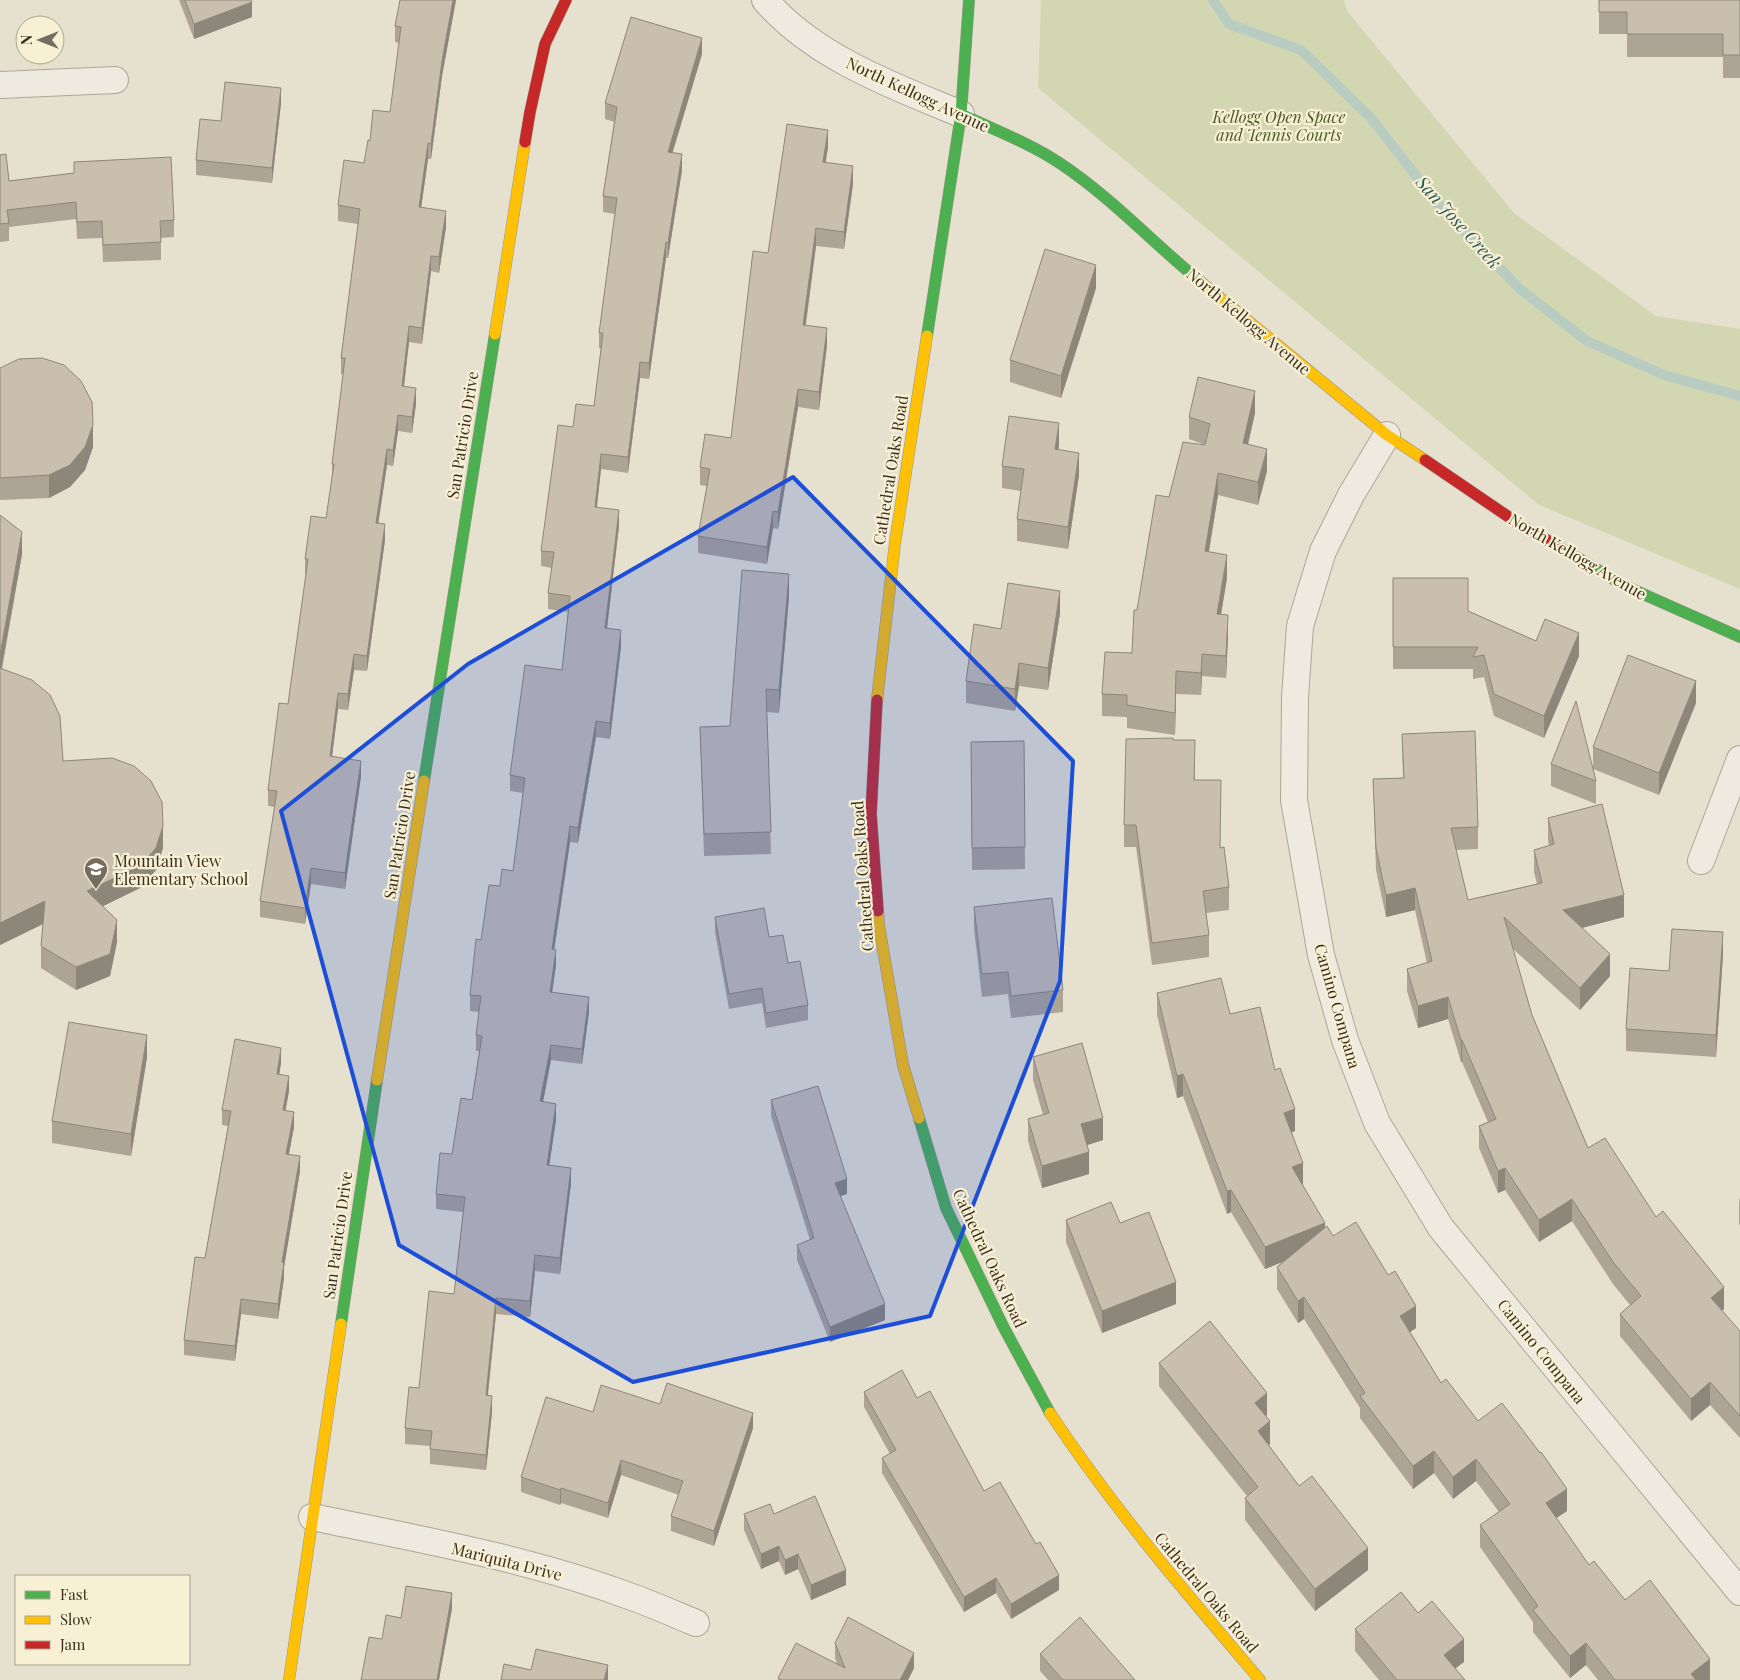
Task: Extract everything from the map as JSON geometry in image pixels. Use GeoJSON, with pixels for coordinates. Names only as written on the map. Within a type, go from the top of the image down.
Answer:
{"type":"FeatureCollection","features":[{"type":"Feature","properties":{"kind":"street","name":"San Patricio Drive"},"geometry":{"type":"LineString","coordinates":[[289,1680],[379,1065],[530,112],[545,44],[566,0]]}},
{"type":"Feature","properties":{"kind":"street","name":"North Kellogg Avenue"},"geometry":{"type":"LineString","coordinates":[[765,0],[778,15],[825,52],[900,89],[961,114],[1034,148],[1061,164],[1113,204],[1197,279],[1387,435],[1522,526],[1625,586],[1740,637]]}},
{"type":"Feature","properties":{"kind":"street","name":"Cathedral Oaks Road"},"geometry":{"type":"LineString","coordinates":[[969,0],[961,114],[895,543],[875,718],[871,814],[879,926],[903,1065],[946,1208],[1002,1326],[1045,1405],[1083,1463],[1162,1565],[1260,1680]]}},
{"type":"Feature","properties":{"kind":"street"},"geometry":{"type":"LineString","coordinates":[[0,85],[115,80]]}},
{"type":"Feature","properties":{"kind":"street","name":"Camino Compana"},"geometry":{"type":"LineString","coordinates":[[1387,435],[1351,495],[1323,550],[1299,635],[1295,697],[1294,800],[1321,955],[1345,1040],[1377,1122],[1441,1228],[1740,1592]]}},
{"type":"Feature","properties":{"kind":"street"},"geometry":{"type":"LineString","coordinates":[[1701,861],[1740,759]]}},
{"type":"Feature","properties":{"kind":"street","name":"Mariquita Drive"},"geometry":{"type":"LineString","coordinates":[[312,1518],[487,1554],[629,1596],[696,1623]]}},
{"type":"Feature","properties":{"kind":"highlighted area"},"geometry":{"type":"Polygon","coordinates":[[[793,477],[1073,761],[1060,981],[930,1316],[633,1382],[399,1245],[281,811],[468,664],[793,477]]]}},
{"type":"Feature","properties":{"kind":"green space","name":"Kellogg Open Space and Tennis Courts"},"geometry":{"type":"Polygon","coordinates":[[[1041,0],[1344,0],[1347,11],[1514,213],[1656,316],[1740,329],[1740,589],[1539,505],[1038,88],[1041,0]]]}},
{"type":"Feature","properties":{"kind":"building"},"geometry":{"type":"Polygon","coordinates":[[[185,0],[251,0],[252,2],[194,24],[185,0]]]}},
{"type":"Feature","properties":{"kind":"building"},"geometry":{"type":"Polygon","coordinates":[[[400,0],[453,0],[442,61],[431,144],[428,143],[419,207],[446,211],[439,257],[431,256],[422,328],[409,326],[402,386],[416,388],[412,417],[398,415],[393,450],[387,449],[376,523],[385,524],[367,656],[354,654],[348,694],[338,693],[330,756],[361,761],[345,873],[311,868],[305,908],[260,901],[277,791],[268,790],[279,703],[288,704],[308,559],[305,559],[311,516],[326,518],[334,464],[332,464],[345,358],[341,358],[360,209],[338,205],[344,160],[364,163],[368,140],[370,141],[373,110],[390,112],[401,27],[395,26],[400,0]]]}},
{"type":"Feature","properties":{"kind":"building"},"geometry":{"type":"Polygon","coordinates":[[[1599,0],[1740,0],[1740,55],[1723,55],[1723,34],[1627,34],[1627,12],[1599,12],[1599,0]]]}},
{"type":"Feature","properties":{"kind":"building"},"geometry":{"type":"Polygon","coordinates":[[[631,17],[702,38],[668,152],[682,154],[668,243],[666,242],[649,363],[640,362],[628,457],[601,454],[595,507],[619,510],[605,628],[621,630],[610,723],[596,721],[578,828],[570,826],[552,949],[556,950],[550,992],[589,997],[582,1049],[551,1045],[540,1101],[556,1104],[547,1165],[571,1168],[560,1258],[535,1255],[530,1301],[496,1298],[486,1395],[492,1396],[486,1455],[430,1449],[432,1431],[405,1428],[409,1387],[419,1388],[429,1291],[454,1294],[465,1197],[436,1194],[440,1153],[452,1154],[461,1098],[472,1100],[482,1036],[476,1035],[481,996],[470,995],[476,939],[481,940],[489,885],[500,886],[502,869],[513,871],[525,778],[510,775],[525,665],[562,670],[570,596],[548,593],[554,552],[541,551],[558,425],[573,427],[576,404],[594,406],[603,333],[599,333],[617,198],[603,196],[617,107],[605,103],[631,17]]]}},
{"type":"Feature","properties":{"kind":"building"},"geometry":{"type":"Polygon","coordinates":[[[225,82],[281,88],[272,168],[196,160],[200,119],[221,121],[225,82]]]}},
{"type":"Feature","properties":{"kind":"building"},"geometry":{"type":"Polygon","coordinates":[[[787,124],[828,130],[823,162],[853,166],[844,232],[816,228],[803,325],[827,328],[819,392],[798,389],[778,512],[773,511],[767,547],[698,536],[710,469],[700,467],[705,434],[731,438],[753,251],[768,253],[787,124]]]}},
{"type":"Feature","properties":{"kind":"building"},"geometry":{"type":"Polygon","coordinates":[[[6,154],[9,181],[74,173],[74,162],[171,157],[174,220],[160,221],[161,242],[103,245],[102,221],[77,222],[76,202],[7,210],[9,223],[0,224],[0,155],[6,154]]]}},
{"type":"Feature","properties":{"kind":"building"},"geometry":{"type":"Polygon","coordinates":[[[1045,249],[1096,265],[1061,376],[1010,360],[1045,249]]]}},
{"type":"Feature","properties":{"kind":"building"},"geometry":{"type":"Polygon","coordinates":[[[42,358],[64,365],[81,381],[92,402],[93,425],[85,447],[70,465],[49,475],[0,478],[0,368],[19,359],[42,358]]]}},
{"type":"Feature","properties":{"kind":"building"},"geometry":{"type":"Polygon","coordinates":[[[1198,377],[1255,391],[1243,443],[1267,449],[1258,482],[1218,473],[1205,551],[1227,555],[1217,614],[1228,615],[1226,656],[1202,654],[1201,673],[1176,671],[1175,713],[1127,705],[1127,695],[1102,694],[1105,652],[1132,653],[1134,610],[1137,610],[1156,495],[1169,497],[1183,442],[1205,445],[1210,424],[1189,417],[1198,377]]]}},
{"type":"Feature","properties":{"kind":"building"},"geometry":{"type":"Polygon","coordinates":[[[1009,416],[1059,423],[1055,449],[1079,453],[1068,527],[1017,519],[1024,469],[1002,466],[1009,416]]]}},
{"type":"Feature","properties":{"kind":"building"},"geometry":{"type":"Polygon","coordinates":[[[0,515],[22,532],[0,655],[0,515]]]}},
{"type":"Feature","properties":{"kind":"building"},"geometry":{"type":"Polygon","coordinates":[[[742,570],[789,574],[779,690],[766,689],[771,832],[704,834],[700,727],[730,726],[742,570]]]}},
{"type":"Feature","properties":{"kind":"building"},"geometry":{"type":"Polygon","coordinates":[[[1393,578],[1468,578],[1468,611],[1536,641],[1545,619],[1579,633],[1544,716],[1494,694],[1484,655],[1473,657],[1478,647],[1393,647],[1393,578]]]}},
{"type":"Feature","properties":{"kind":"building"},"geometry":{"type":"Polygon","coordinates":[[[1008,583],[1060,591],[1048,668],[1019,663],[1015,689],[966,681],[974,624],[1001,629],[1008,583]]]}},
{"type":"Feature","properties":{"kind":"building"},"geometry":{"type":"Polygon","coordinates":[[[1628,655],[1696,681],[1659,773],[1593,747],[1628,655]]]}},
{"type":"Feature","properties":{"kind":"building"},"geometry":{"type":"Polygon","coordinates":[[[0,668],[32,680],[50,695],[60,716],[63,761],[112,758],[134,766],[151,781],[162,802],[163,826],[156,848],[140,866],[87,891],[117,920],[110,954],[76,967],[41,946],[45,901],[0,923],[0,668]]]}},
{"type":"Feature","properties":{"kind":"building"},"geometry":{"type":"Polygon","coordinates":[[[1576,701],[1596,781],[1551,764],[1576,701]]]}},
{"type":"Feature","properties":{"kind":"building"},"geometry":{"type":"Polygon","coordinates":[[[1475,731],[1478,827],[1451,828],[1468,900],[1542,883],[1534,850],[1554,844],[1548,818],[1602,804],[1624,895],[1563,910],[1610,954],[1580,988],[1504,917],[1532,1015],[1588,1148],[1605,1138],[1656,1217],[1663,1211],[1724,1287],[1711,1298],[1740,1331],[1740,1416],[1710,1382],[1691,1399],[1620,1314],[1641,1296],[1613,1262],[1572,1199],[1539,1220],[1505,1168],[1498,1171],[1479,1126],[1496,1119],[1461,1040],[1448,997],[1418,1006],[1407,969],[1432,961],[1415,888],[1386,895],[1376,848],[1373,779],[1404,778],[1402,734],[1475,731]]]}},
{"type":"Feature","properties":{"kind":"building"},"geometry":{"type":"Polygon","coordinates":[[[1173,738],[1173,740],[1195,740],[1194,780],[1221,780],[1220,848],[1224,847],[1229,887],[1203,891],[1209,935],[1152,943],[1136,825],[1124,825],[1126,739],[1173,738]]]}},
{"type":"Feature","properties":{"kind":"building"},"geometry":{"type":"Polygon","coordinates":[[[1024,741],[1025,847],[972,848],[971,742],[1024,741]]]}},
{"type":"Feature","properties":{"kind":"building"},"geometry":{"type":"Polygon","coordinates":[[[1052,898],[1063,990],[1011,996],[1008,972],[982,974],[974,907],[1052,898]]]}},
{"type":"Feature","properties":{"kind":"building"},"geometry":{"type":"Polygon","coordinates":[[[764,908],[769,937],[783,935],[788,963],[800,961],[808,1005],[766,1013],[762,988],[729,994],[715,917],[764,908]]]}},
{"type":"Feature","properties":{"kind":"building"},"geometry":{"type":"Polygon","coordinates":[[[1672,929],[1723,932],[1716,1035],[1626,1029],[1630,968],[1669,971],[1672,929]]]}},
{"type":"Feature","properties":{"kind":"building"},"geometry":{"type":"Polygon","coordinates":[[[1221,978],[1230,1014],[1260,1007],[1275,1070],[1280,1068],[1295,1109],[1284,1113],[1303,1163],[1292,1167],[1325,1223],[1265,1247],[1231,1190],[1227,1191],[1183,1074],[1177,1076],[1157,993],[1221,978]]]}},
{"type":"Feature","properties":{"kind":"building"},"geometry":{"type":"Polygon","coordinates":[[[69,1022],[147,1035],[131,1134],[52,1121],[69,1022]]]}},
{"type":"Feature","properties":{"kind":"building"},"geometry":{"type":"Polygon","coordinates":[[[235,1039],[281,1048],[277,1074],[289,1076],[283,1110],[294,1112],[286,1154],[300,1156],[282,1262],[284,1263],[278,1304],[241,1299],[235,1346],[184,1340],[195,1257],[205,1258],[231,1111],[222,1110],[235,1039]]]}},
{"type":"Feature","properties":{"kind":"building"},"geometry":{"type":"Polygon","coordinates":[[[1082,1043],[1103,1118],[1081,1124],[1089,1152],[1042,1166],[1028,1119],[1049,1113],[1033,1057],[1082,1043]]]}},
{"type":"Feature","properties":{"kind":"building"},"geometry":{"type":"Polygon","coordinates":[[[818,1086],[847,1179],[835,1183],[885,1304],[830,1327],[797,1245],[814,1238],[771,1100],[818,1086]]]}},
{"type":"Feature","properties":{"kind":"building"},"geometry":{"type":"Polygon","coordinates":[[[1111,1202],[1120,1223],[1149,1212],[1176,1282],[1102,1311],[1066,1220],[1111,1202]]]}},
{"type":"Feature","properties":{"kind":"building"},"geometry":{"type":"Polygon","coordinates":[[[1356,1222],[1388,1275],[1395,1271],[1416,1306],[1400,1316],[1441,1383],[1446,1379],[1478,1421],[1502,1403],[1541,1452],[1567,1489],[1546,1503],[1589,1565],[1594,1561],[1625,1600],[1650,1580],[1710,1659],[1691,1674],[1696,1680],[1615,1680],[1586,1643],[1570,1656],[1533,1610],[1538,1606],[1480,1525],[1510,1504],[1476,1459],[1453,1477],[1434,1451],[1413,1466],[1360,1396],[1365,1393],[1304,1297],[1298,1301],[1277,1267],[1327,1226],[1333,1236],[1356,1222]]]}},
{"type":"Feature","properties":{"kind":"building"},"geometry":{"type":"Polygon","coordinates":[[[1210,1321],[1267,1393],[1255,1403],[1270,1421],[1258,1431],[1299,1486],[1312,1476],[1368,1548],[1315,1589],[1245,1498],[1258,1487],[1159,1363],[1210,1321]]]}},
{"type":"Feature","properties":{"kind":"building"},"geometry":{"type":"Polygon","coordinates":[[[902,1370],[917,1398],[930,1391],[984,1491],[1000,1482],[1036,1544],[1040,1542],[1059,1575],[1011,1604],[996,1578],[964,1597],[882,1458],[896,1450],[864,1392],[902,1370]]]}},
{"type":"Feature","properties":{"kind":"building"},"geometry":{"type":"Polygon","coordinates":[[[667,1383],[753,1413],[714,1531],[671,1516],[683,1481],[621,1460],[608,1503],[521,1477],[546,1397],[593,1412],[601,1385],[660,1404],[667,1383]]]}},
{"type":"Feature","properties":{"kind":"building"},"geometry":{"type":"Polygon","coordinates":[[[815,1496],[846,1570],[811,1585],[798,1554],[785,1560],[779,1546],[761,1554],[744,1514],[770,1504],[774,1514],[815,1496]]]}},
{"type":"Feature","properties":{"kind":"building"},"geometry":{"type":"Polygon","coordinates":[[[406,1586],[452,1593],[437,1680],[361,1680],[369,1637],[382,1639],[386,1615],[401,1618],[406,1586]]]}},
{"type":"Feature","properties":{"kind":"building"},"geometry":{"type":"Polygon","coordinates":[[[1401,1592],[1418,1613],[1432,1601],[1464,1639],[1444,1655],[1465,1680],[1397,1680],[1355,1629],[1401,1592]]]}},
{"type":"Feature","properties":{"kind":"building"},"geometry":{"type":"Polygon","coordinates":[[[848,1617],[914,1653],[900,1680],[781,1680],[778,1678],[796,1643],[845,1668],[835,1643],[848,1617]]]}},
{"type":"Feature","properties":{"kind":"building"},"geometry":{"type":"Polygon","coordinates":[[[1080,1617],[1135,1680],[1063,1680],[1040,1654],[1080,1617]]]}},
{"type":"Feature","properties":{"kind":"building"},"geometry":{"type":"Polygon","coordinates":[[[536,1649],[608,1665],[604,1680],[501,1680],[504,1664],[531,1670],[536,1649]]]}},
{"type":"Feature","properties":{"kind":"waterway","name":"San Jose Creek"},"geometry":{"type":"LineString","coordinates":[[1213,0],[1229,24],[1301,50],[1371,118],[1439,205],[1520,289],[1587,341],[1664,375],[1740,396]]}},
{"type":"Feature","properties":{"kind":"traffic: fast"},"geometry":{"type":"LineString","coordinates":[[927,336],[961,114],[969,0]]}},
{"type":"Feature","properties":{"kind":"traffic: fast"},"geometry":{"type":"LineString","coordinates":[[961,114],[1049,156],[1080,177],[1202,283]]}},
{"type":"Feature","properties":{"kind":"traffic: fast"},"geometry":{"type":"LineString","coordinates":[[424,781],[495,334]]}},
{"type":"Feature","properties":{"kind":"traffic: fast"},"geometry":{"type":"LineString","coordinates":[[1554,544],[1625,586],[1740,637]]}},
{"type":"Feature","properties":{"kind":"traffic: fast"},"geometry":{"type":"LineString","coordinates":[[341,1324],[377,1080]]}},
{"type":"Feature","properties":{"kind":"traffic: fast"},"geometry":{"type":"LineString","coordinates":[[919,1118],[946,1208],[1003,1326],[1050,1413]]}},
{"type":"Feature","properties":{"kind":"traffic: slow"},"geometry":{"type":"LineString","coordinates":[[495,334],[525,142]]}},
{"type":"Feature","properties":{"kind":"traffic: slow"},"geometry":{"type":"LineString","coordinates":[[1202,283],[1387,435],[1425,460]]}},
{"type":"Feature","properties":{"kind":"traffic: slow"},"geometry":{"type":"LineString","coordinates":[[877,700],[895,543],[927,336]]}},
{"type":"Feature","properties":{"kind":"traffic: slow"},"geometry":{"type":"LineString","coordinates":[[377,1080],[424,781]]}},
{"type":"Feature","properties":{"kind":"traffic: slow"},"geometry":{"type":"LineString","coordinates":[[878,911],[903,1065],[919,1118]]}},
{"type":"Feature","properties":{"kind":"traffic: slow"},"geometry":{"type":"LineString","coordinates":[[289,1680],[341,1324]]}},
{"type":"Feature","properties":{"kind":"traffic: slow"},"geometry":{"type":"LineString","coordinates":[[1050,1413],[1099,1483],[1260,1680]]}},
{"type":"Feature","properties":{"kind":"traffic: jam"},"geometry":{"type":"LineString","coordinates":[[525,142],[545,44],[566,0]]}},
{"type":"Feature","properties":{"kind":"traffic: jam"},"geometry":{"type":"LineString","coordinates":[[1425,460],[1522,526],[1554,544]]}},
{"type":"Feature","properties":{"kind":"traffic: jam"},"geometry":{"type":"LineString","coordinates":[[877,700],[871,814],[878,911]]}},
{"type":"Feature","properties":{"kind":"place","name":"Mountain View Elementary School"},"geometry":{"type":"Point","coordinates":[96,890]}}]}
